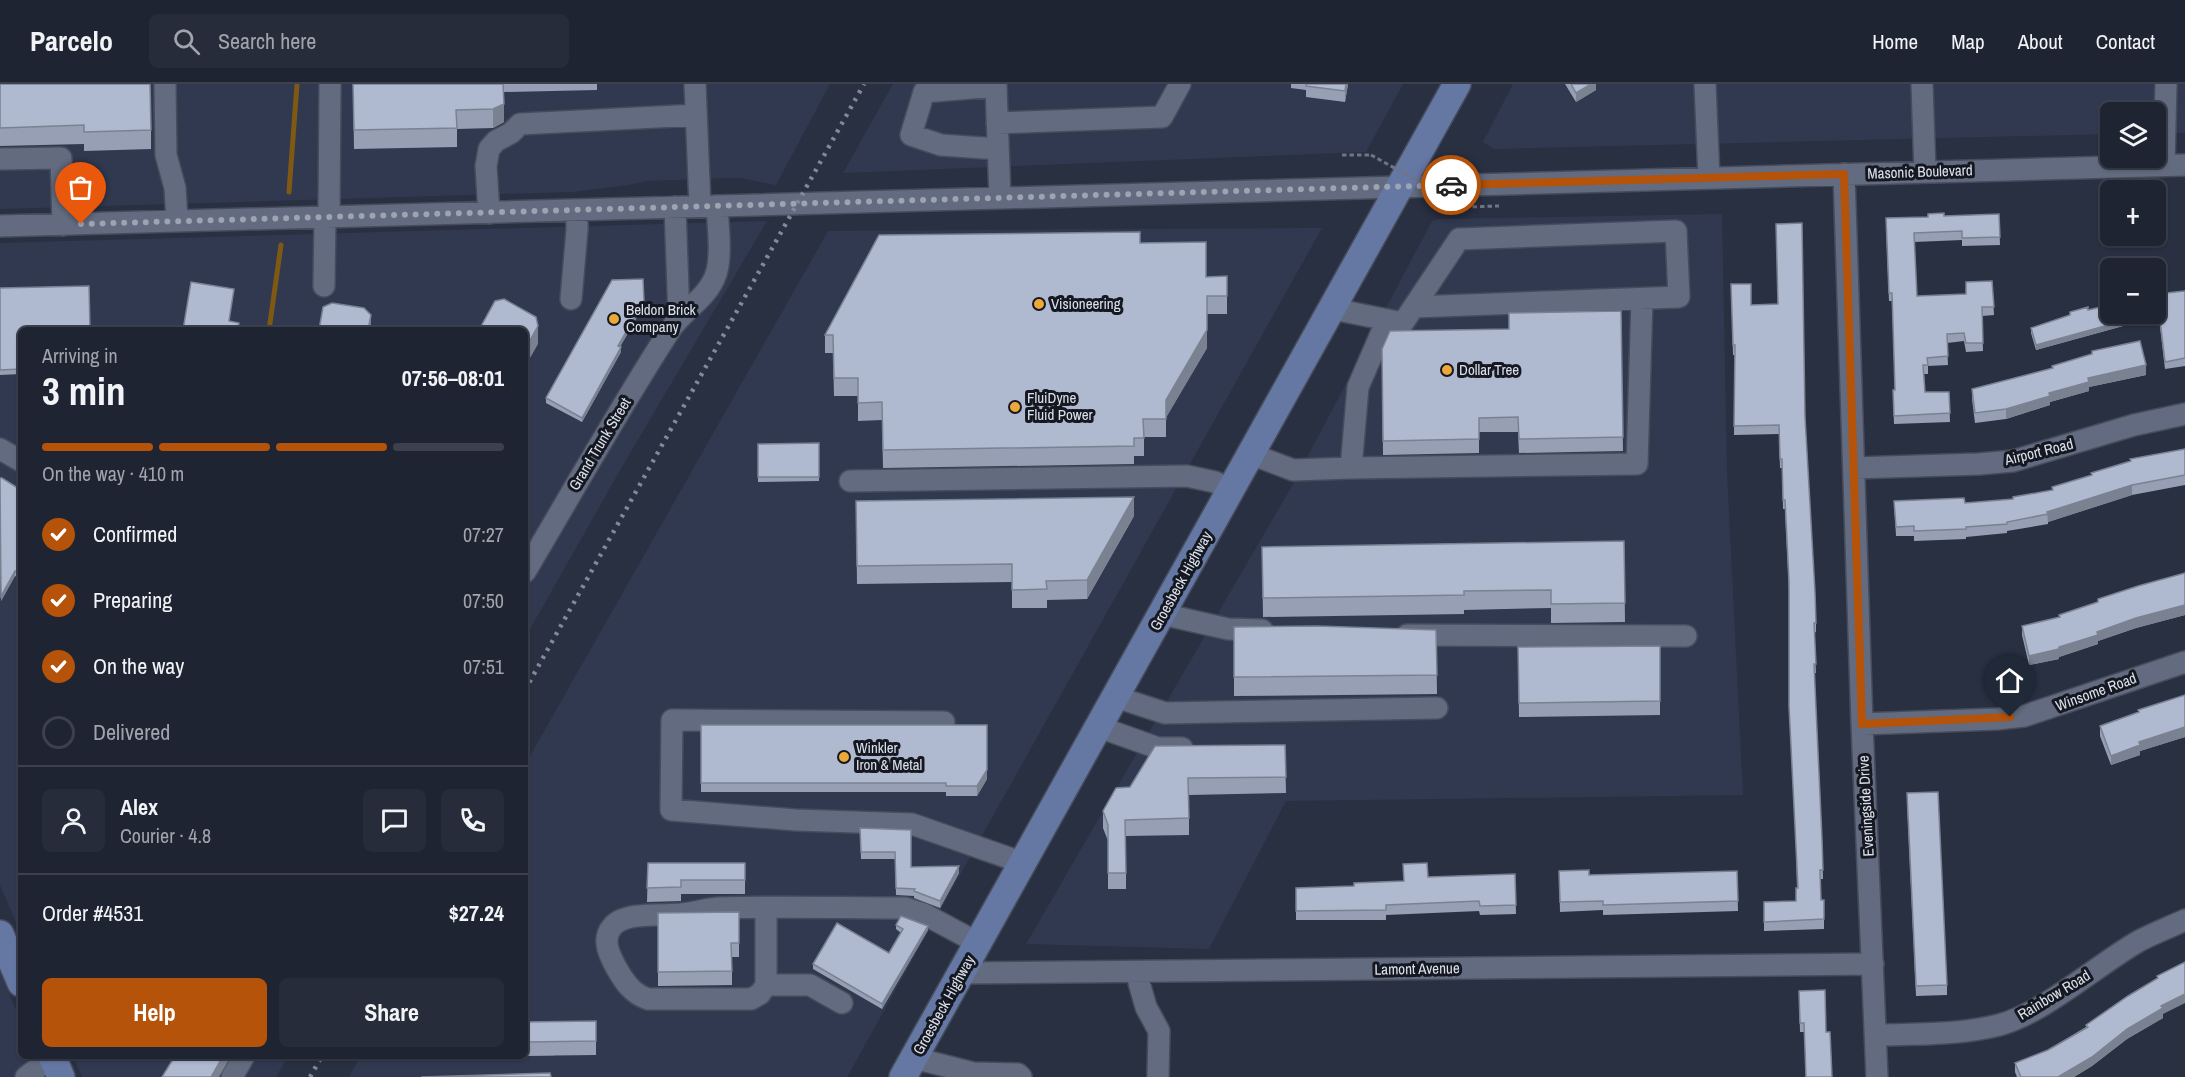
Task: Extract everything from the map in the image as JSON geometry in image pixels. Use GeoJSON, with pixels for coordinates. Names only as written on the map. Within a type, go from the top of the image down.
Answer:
{"type":"FeatureCollection","features":[{"type":"Feature","properties":{"kind":"main road","name":"Groesbeck Highway"},"geometry":{"type":"LineString","coordinates":[[909,1067],[1457,84]]}},
{"type":"Feature","properties":{"kind":"main road"},"geometry":{"type":"LineString","coordinates":[[0,934],[18,975]]}},
{"type":"Feature","properties":{"kind":"main road"},"geometry":{"type":"LineString","coordinates":[[53,1059],[61,1077]]}},
{"type":"Feature","properties":{"kind":"street"},"geometry":{"type":"LineString","coordinates":[[165,84],[166,155],[175,188],[177,221]]}},
{"type":"Feature","properties":{"kind":"street"},"geometry":{"type":"LineString","coordinates":[[324,286],[330,84]]}},
{"type":"Feature","properties":{"kind":"street","name":"Grand Trunk Street"},"geometry":{"type":"LineString","coordinates":[[528,567],[600,441],[679,317],[704,295],[717,273],[718,265],[696,115],[695,84]]}},
{"type":"Feature","properties":{"kind":"street"},"geometry":{"type":"LineString","coordinates":[[998,123],[1162,117],[1180,84]]}},
{"type":"Feature","properties":{"kind":"street"},"geometry":{"type":"LineString","coordinates":[[1705,84],[1709,178]]}},
{"type":"Feature","properties":{"kind":"street"},"geometry":{"type":"LineString","coordinates":[[1922,84],[1925,172]]}},
{"type":"Feature","properties":{"kind":"street"},"geometry":{"type":"LineString","coordinates":[[2166,84],[2175,165]]}},
{"type":"Feature","properties":{"kind":"street"},"geometry":{"type":"LineString","coordinates":[[998,149],[941,145],[911,135],[924,92],[996,86],[1000,198]]}},
{"type":"Feature","properties":{"kind":"street"},"geometry":{"type":"LineString","coordinates":[[489,213],[486,166],[489,149],[496,141],[511,133],[520,124],[696,115]]}},
{"type":"Feature","properties":{"kind":"street"},"geometry":{"type":"LineString","coordinates":[[0,159],[61,158],[63,225]]}},
{"type":"Feature","properties":{"kind":"street","name":"Masonic Boulevard"},"geometry":{"type":"LineString","coordinates":[[0,226],[2175,165]]}},
{"type":"Feature","properties":{"kind":"street","name":"Eveningside Drive"},"geometry":{"type":"LineString","coordinates":[[1844,174],[1862,724],[1877,1077]]}},
{"type":"Feature","properties":{"kind":"street"},"geometry":{"type":"LineString","coordinates":[[675,207],[679,317]]}},
{"type":"Feature","properties":{"kind":"street"},"geometry":{"type":"LineString","coordinates":[[571,299],[577,210]]}},
{"type":"Feature","properties":{"kind":"street"},"geometry":{"type":"LineString","coordinates":[[1333,309],[1403,323],[1459,239],[1676,231],[1679,297],[1414,307]]}},
{"type":"Feature","properties":{"kind":"street"},"geometry":{"type":"LineString","coordinates":[[1251,454],[1293,470],[1637,464],[1642,299]]}},
{"type":"Feature","properties":{"kind":"street"},"geometry":{"type":"LineString","coordinates":[[1351,468],[1358,387],[1387,320]]}},
{"type":"Feature","properties":{"kind":"street","name":"Airport Road"},"geometry":{"type":"LineString","coordinates":[[1854,468],[2013,461],[2134,425],[2185,414]]}},
{"type":"Feature","properties":{"kind":"street"},"geometry":{"type":"LineString","coordinates":[[0,449],[18,459]]}},
{"type":"Feature","properties":{"kind":"street"},"geometry":{"type":"LineString","coordinates":[[850,481],[1187,477],[1215,482],[1231,491]]}},
{"type":"Feature","properties":{"kind":"street"},"geometry":{"type":"LineString","coordinates":[[1162,614],[1228,629],[1286,631]]}},
{"type":"Feature","properties":{"kind":"street"},"geometry":{"type":"LineString","coordinates":[[1391,634],[1686,636]]}},
{"type":"Feature","properties":{"kind":"street","name":"Winsome Road"},"geometry":{"type":"LineString","coordinates":[[1862,724],[2024,716],[2185,662]]}},
{"type":"Feature","properties":{"kind":"street"},"geometry":{"type":"LineString","coordinates":[[1116,697],[1165,713],[1437,708]]}},
{"type":"Feature","properties":{"kind":"street"},"geometry":{"type":"LineString","coordinates":[[944,722],[672,720],[671,810],[796,820],[912,824],[1023,863]]}},
{"type":"Feature","properties":{"kind":"street"},"geometry":{"type":"LineString","coordinates":[[1099,727],[1158,748],[1205,748]]}},
{"type":"Feature","properties":{"kind":"street"},"geometry":{"type":"LineString","coordinates":[[766,908],[766,985],[760,994],[751,999],[648,999],[637,996],[622,977],[608,953],[607,935],[613,924],[634,916],[683,914],[715,908],[766,908],[905,908],[924,914],[978,943]]}},
{"type":"Feature","properties":{"kind":"street","name":"Rainbow Road"},"geometry":{"type":"LineString","coordinates":[[1876,1035],[1929,1034],[2000,1025],[2022,1016],[2140,941],[2185,920]]}},
{"type":"Feature","properties":{"kind":"street","name":"Lamont Avenue"},"geometry":{"type":"LineString","coordinates":[[961,973],[1873,964]]}},
{"type":"Feature","properties":{"kind":"street"},"geometry":{"type":"LineString","coordinates":[[1136,972],[1146,1007],[1159,1031],[1158,1077]]}},
{"type":"Feature","properties":{"kind":"street"},"geometry":{"type":"LineString","coordinates":[[766,985],[810,985],[842,1003]]}},
{"type":"Feature","properties":{"kind":"street"},"geometry":{"type":"LineString","coordinates":[[26,1077],[48,1059]]}},
{"type":"Feature","properties":{"kind":"street"},"geometry":{"type":"LineString","coordinates":[[232,1077],[242,1059]]}},
{"type":"Feature","properties":{"kind":"street"},"geometry":{"type":"LineString","coordinates":[[909,1067],[1018,1074],[1021,1077]]}},
{"type":"Feature","properties":{"kind":"path"},"geometry":{"type":"LineString","coordinates":[[1342,155],[1371,155],[1465,207],[1499,206]]}},
{"type":"Feature","properties":{"kind":"shaded area"},"geometry":{"type":"Polygon","coordinates":[[[0,84],[830,84],[776,185],[728,178],[647,181],[572,192],[0,209],[0,84]]]}},
{"type":"Feature","properties":{"kind":"shaded area"},"geometry":{"type":"Polygon","coordinates":[[[893,84],[1403,84],[1366,152],[843,173],[893,84]]]}},
{"type":"Feature","properties":{"kind":"shaded area"},"geometry":{"type":"Polygon","coordinates":[[[1513,84],[2185,84],[2185,133],[2166,133],[2166,102],[2100,102],[2100,134],[1494,149],[1483,142],[1513,84]]]}},
{"type":"Feature","properties":{"kind":"shaded area"},"geometry":{"type":"Polygon","coordinates":[[[1722,214],[1727,473],[1743,795],[1286,801],[1209,949],[1026,944],[1293,484],[1432,221],[1437,219],[1722,214]]]}},
{"type":"Feature","properties":{"kind":"shaded area"},"geometry":{"type":"Polygon","coordinates":[[[767,221],[622,467],[528,633],[528,327],[18,327],[18,927],[0,885],[0,243],[767,221]]]}},
{"type":"Feature","properties":{"kind":"shaded area"},"geometry":{"type":"Polygon","coordinates":[[[1322,228],[847,1077],[349,1077],[358,1059],[528,1059],[528,760],[828,231],[1322,228]]]}},
{"type":"Feature","properties":{"kind":"shaded area"},"geometry":{"type":"Polygon","coordinates":[[[0,971],[18,1015],[18,1059],[36,1059],[44,1077],[0,1077],[0,971]]]}},
{"type":"Feature","properties":{"kind":"shaded area"},"geometry":{"type":"Polygon","coordinates":[[[74,1059],[286,1059],[276,1077],[82,1077],[74,1059]]]}},
{"type":"Feature","properties":{"kind":"building"},"geometry":{"type":"Polygon","coordinates":[[[0,84],[150,84],[151,130],[84,132],[84,125],[0,128],[0,84]]]}},
{"type":"Feature","properties":{"kind":"building"},"geometry":{"type":"Polygon","coordinates":[[[353,84],[503,84],[504,104],[493,109],[456,110],[457,128],[354,130],[353,84]]]}},
{"type":"Feature","properties":{"kind":"building"},"geometry":{"type":"Polygon","coordinates":[[[1306,84],[1346,84],[1345,91],[1306,86],[1306,84]]]}},
{"type":"Feature","properties":{"kind":"building"},"geometry":{"type":"Polygon","coordinates":[[[1571,84],[1591,84],[1576,93],[1571,84]]]}},
{"type":"Feature","properties":{"kind":"building"},"geometry":{"type":"Polygon","coordinates":[[[1944,213],[1944,216],[1999,214],[2000,237],[1962,238],[1962,231],[1914,233],[1917,296],[1966,294],[1966,282],[1992,281],[1994,307],[1982,307],[1983,343],[1966,343],[1964,333],[1947,334],[1948,356],[1927,358],[1928,365],[1923,365],[1925,392],[1949,392],[1950,413],[1894,416],[1892,293],[1889,293],[1886,218],[1928,217],[1928,214],[1944,213]]]}},
{"type":"Feature","properties":{"kind":"building"},"geometry":{"type":"Polygon","coordinates":[[[1802,223],[1805,417],[1815,592],[1816,664],[1814,664],[1823,870],[1820,870],[1821,900],[1824,900],[1824,919],[1764,922],[1764,902],[1796,901],[1796,888],[1798,888],[1789,706],[1789,582],[1785,500],[1783,500],[1779,425],[1734,426],[1735,345],[1733,345],[1731,284],[1751,284],[1751,305],[1778,304],[1776,224],[1802,223]]]}},
{"type":"Feature","properties":{"kind":"building"},"geometry":{"type":"Polygon","coordinates":[[[1140,232],[1140,243],[1206,242],[1206,277],[1227,276],[1227,296],[1207,296],[1207,330],[1166,400],[1166,419],[1143,419],[1144,438],[1134,438],[1134,446],[883,450],[882,402],[858,403],[858,378],[834,378],[833,335],[825,335],[879,235],[1140,232]]]}},
{"type":"Feature","properties":{"kind":"building"},"geometry":{"type":"Polygon","coordinates":[[[643,279],[644,300],[582,418],[546,398],[612,280],[643,279]]]}},
{"type":"Feature","properties":{"kind":"building"},"geometry":{"type":"Polygon","coordinates":[[[191,282],[234,289],[229,321],[239,323],[238,327],[184,327],[191,282]]]}},
{"type":"Feature","properties":{"kind":"building"},"geometry":{"type":"Polygon","coordinates":[[[89,286],[90,327],[18,327],[18,369],[0,370],[0,288],[89,286]]]}},
{"type":"Feature","properties":{"kind":"building"},"geometry":{"type":"Polygon","coordinates":[[[2185,291],[2185,358],[2165,362],[2161,324],[2166,324],[2166,293],[2185,291]]]}},
{"type":"Feature","properties":{"kind":"building"},"geometry":{"type":"Polygon","coordinates":[[[504,299],[536,317],[538,326],[528,344],[528,327],[481,327],[495,301],[504,299]]]}},
{"type":"Feature","properties":{"kind":"building"},"geometry":{"type":"Polygon","coordinates":[[[332,303],[364,308],[371,315],[369,327],[320,327],[323,307],[332,303]]]}},
{"type":"Feature","properties":{"kind":"building"},"geometry":{"type":"Polygon","coordinates":[[[2088,307],[2088,310],[2100,307],[2100,324],[2112,324],[2036,345],[2031,328],[2070,315],[2070,312],[2088,307]]]}},
{"type":"Feature","properties":{"kind":"building"},"geometry":{"type":"Polygon","coordinates":[[[1621,311],[1623,437],[1519,439],[1518,417],[1479,418],[1479,439],[1383,441],[1382,349],[1390,331],[1509,329],[1509,313],[1621,311]]]}},
{"type":"Feature","properties":{"kind":"building"},"geometry":{"type":"Polygon","coordinates":[[[2140,341],[2146,365],[2088,378],[2089,382],[2049,393],[2050,396],[2006,409],[1975,413],[1972,389],[2053,368],[2052,366],[2092,354],[2092,351],[2140,341]]]}},
{"type":"Feature","properties":{"kind":"building"},"geometry":{"type":"Polygon","coordinates":[[[819,443],[819,477],[758,477],[758,444],[819,443]]]}},
{"type":"Feature","properties":{"kind":"building"},"geometry":{"type":"Polygon","coordinates":[[[2185,449],[2185,475],[2132,485],[2047,512],[2048,514],[2007,522],[2007,524],[1966,527],[1966,529],[1914,531],[1914,526],[1896,527],[1894,501],[1964,498],[1965,503],[2013,499],[2013,497],[2053,490],[2052,487],[2131,461],[2130,459],[2185,449]]]}},
{"type":"Feature","properties":{"kind":"building"},"geometry":{"type":"Polygon","coordinates":[[[0,478],[2,478],[18,488],[18,572],[15,571],[1,596],[0,478]]]}},
{"type":"Feature","properties":{"kind":"building"},"geometry":{"type":"Polygon","coordinates":[[[1134,497],[1087,580],[1046,581],[1047,589],[1012,590],[1012,564],[857,566],[856,501],[1134,497]]]}},
{"type":"Feature","properties":{"kind":"building"},"geometry":{"type":"Polygon","coordinates":[[[1624,541],[1625,603],[1551,604],[1551,590],[1464,591],[1464,595],[1263,598],[1262,547],[1624,541]]]}},
{"type":"Feature","properties":{"kind":"building"},"geometry":{"type":"Polygon","coordinates":[[[2185,573],[2185,605],[2136,618],[2097,632],[2098,635],[2059,647],[2059,649],[2029,656],[2022,626],[2060,617],[2059,615],[2098,602],[2098,599],[2185,573]]]}},
{"type":"Feature","properties":{"kind":"building"},"geometry":{"type":"Polygon","coordinates":[[[1317,626],[1436,630],[1437,675],[1234,677],[1234,627],[1317,626]]]}},
{"type":"Feature","properties":{"kind":"building"},"geometry":{"type":"Polygon","coordinates":[[[1660,646],[1660,701],[1519,703],[1518,647],[1660,646]]]}},
{"type":"Feature","properties":{"kind":"building"},"geometry":{"type":"Polygon","coordinates":[[[2185,695],[2185,727],[2139,742],[2140,745],[2111,756],[2100,726],[2139,712],[2138,710],[2185,695]]]}},
{"type":"Feature","properties":{"kind":"building","name":"Winkler Iron & Metal"},"geometry":{"type":"Polygon","coordinates":[[[701,725],[987,725],[987,770],[977,786],[946,786],[946,783],[701,783],[701,725]]]}},
{"type":"Feature","properties":{"kind":"building"},"geometry":{"type":"Polygon","coordinates":[[[1285,745],[1286,777],[1188,778],[1189,818],[1125,820],[1126,873],[1108,873],[1108,825],[1103,811],[1116,788],[1130,787],[1155,746],[1285,745]]]}},
{"type":"Feature","properties":{"kind":"building"},"geometry":{"type":"Polygon","coordinates":[[[1938,792],[1947,985],[1916,986],[1907,793],[1938,792]]]}},
{"type":"Feature","properties":{"kind":"building"},"geometry":{"type":"Polygon","coordinates":[[[860,828],[911,830],[911,867],[959,866],[940,901],[914,891],[915,889],[896,888],[895,852],[861,852],[860,828]]]}},
{"type":"Feature","properties":{"kind":"building"},"geometry":{"type":"Polygon","coordinates":[[[648,863],[745,863],[745,880],[681,880],[681,887],[647,888],[648,863]]]}},
{"type":"Feature","properties":{"kind":"building"},"geometry":{"type":"Polygon","coordinates":[[[1427,863],[1428,877],[1515,874],[1516,905],[1480,906],[1479,901],[1386,905],[1386,910],[1296,911],[1296,888],[1404,881],[1403,864],[1427,863]]]}},
{"type":"Feature","properties":{"kind":"building"},"geometry":{"type":"Polygon","coordinates":[[[1589,870],[1589,875],[1737,871],[1738,901],[1603,905],[1603,901],[1560,902],[1559,871],[1589,870]]]}},
{"type":"Feature","properties":{"kind":"building"},"geometry":{"type":"Polygon","coordinates":[[[739,912],[739,943],[731,943],[732,971],[658,972],[658,913],[739,912]]]}},
{"type":"Feature","properties":{"kind":"building"},"geometry":{"type":"Polygon","coordinates":[[[901,916],[928,926],[882,1004],[813,964],[837,923],[889,953],[903,929],[896,925],[901,916]]]}},
{"type":"Feature","properties":{"kind":"building"},"geometry":{"type":"Polygon","coordinates":[[[2185,962],[2185,994],[2161,1006],[2163,1008],[2127,1029],[2092,1057],[2058,1077],[2021,1077],[2015,1063],[2048,1050],[2088,1027],[2086,1025],[2158,978],[2157,976],[2185,962]]]}},
{"type":"Feature","properties":{"kind":"building"},"geometry":{"type":"Polygon","coordinates":[[[1825,990],[1826,1032],[1830,1032],[1832,1077],[1806,1077],[1804,1023],[1800,1023],[1799,991],[1825,990]]]}},
{"type":"Feature","properties":{"kind":"building"},"geometry":{"type":"Polygon","coordinates":[[[596,1021],[596,1041],[528,1042],[528,1022],[596,1021]]]}},
{"type":"Feature","properties":{"kind":"building"},"geometry":{"type":"Polygon","coordinates":[[[173,1059],[221,1059],[211,1077],[162,1077],[173,1059]]]}},
{"type":"Feature","properties":{"kind":"building"},"geometry":{"type":"Polygon","coordinates":[[[550,1073],[551,1077],[421,1077],[550,1073]]]}},
{"type":"Feature","properties":{"kind":"waterway"},"geometry":{"type":"LineString","coordinates":[[289,192],[297,84]]}},
{"type":"Feature","properties":{"kind":"waterway"},"geometry":{"type":"LineString","coordinates":[[269,327],[281,245]]}},
{"type":"Feature","properties":{"kind":"railway"},"geometry":{"type":"LineString","coordinates":[[528,685],[864,84]]}},
{"type":"Feature","properties":{"kind":"railway"},"geometry":{"type":"LineString","coordinates":[[310,1077],[320,1059]]}},
{"type":"Feature","properties":{"kind":"way so far"},"geometry":{"type":"LineString","coordinates":[[81,224],[1451,185]]}},
{"type":"Feature","properties":{"kind":"place","name":"Visioneering"},"geometry":{"type":"Point","coordinates":[1039,304]}},
{"type":"Feature","properties":{"kind":"place","name":"Beldon Brick Company"},"geometry":{"type":"Point","coordinates":[614,319]}},
{"type":"Feature","properties":{"kind":"place","name":"Dollar Tree"},"geometry":{"type":"Point","coordinates":[1447,370]}},
{"type":"Feature","properties":{"kind":"place","name":"FluiDyne Fluid Power"},"geometry":{"type":"Point","coordinates":[1015,407]}},
{"type":"Feature","properties":{"kind":"place","name":"Winkler Iron & Metal"},"geometry":{"type":"Point","coordinates":[844,757]}},
{"type":"Feature","properties":{"kind":"route"},"geometry":{"type":"LineString","coordinates":[[1451,185],[1844,174],[1862,724],[2010,717]]}}]}
